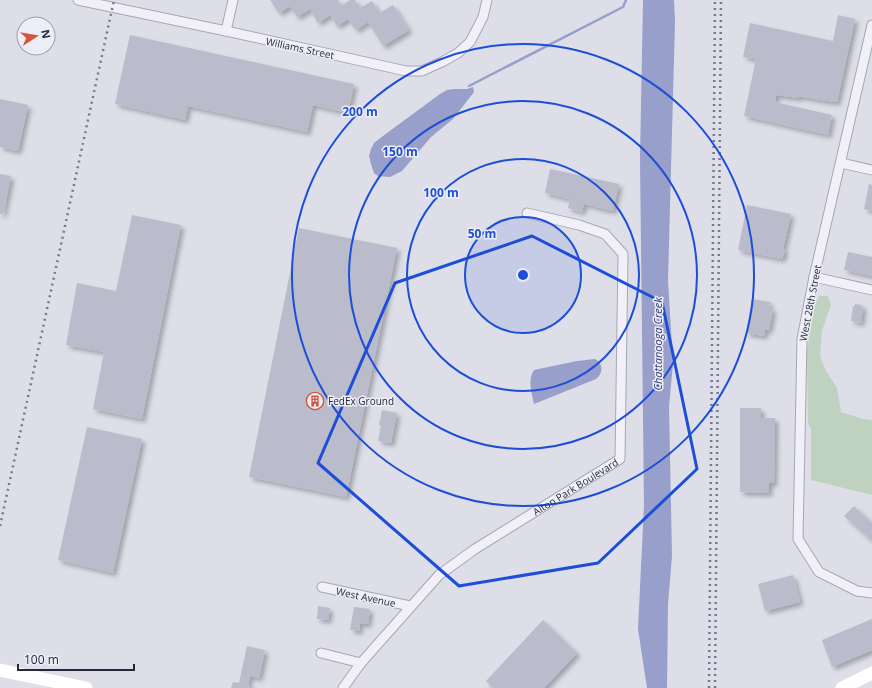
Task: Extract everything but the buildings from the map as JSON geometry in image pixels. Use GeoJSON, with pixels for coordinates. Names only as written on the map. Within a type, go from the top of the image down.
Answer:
{"type":"FeatureCollection","features":[{"type":"Feature","properties":{"kind":"main road"},"geometry":{"type":"LineString","coordinates":[[0,670],[79,687]]}},
{"type":"Feature","properties":{"kind":"main road"},"geometry":{"type":"LineString","coordinates":[[842,688],[872,673]]}},
{"type":"Feature","properties":{"kind":"street","name":"Williams Street"},"geometry":{"type":"LineString","coordinates":[[78,0],[406,71],[422,71],[458,53],[470,42],[483,18],[487,0]]}},
{"type":"Feature","properties":{"kind":"street"},"geometry":{"type":"LineString","coordinates":[[226,31],[232,0]]}},
{"type":"Feature","properties":{"kind":"street","name":"West 28th Street"},"geometry":{"type":"LineString","coordinates":[[872,25],[814,277],[802,339],[798,539],[819,572],[857,591],[872,593]]}},
{"type":"Feature","properties":{"kind":"street"},"geometry":{"type":"LineString","coordinates":[[841,163],[872,170]]}},
{"type":"Feature","properties":{"kind":"street","name":"Alton Park Boulevard"},"geometry":{"type":"LineString","coordinates":[[342,688],[361,663],[439,575],[475,549],[620,459],[623,254],[605,234],[578,225],[527,213]]}},
{"type":"Feature","properties":{"kind":"street"},"geometry":{"type":"LineString","coordinates":[[814,277],[872,290]]}},
{"type":"Feature","properties":{"kind":"street","name":"West Avenue"},"geometry":{"type":"LineString","coordinates":[[322,588],[410,606]]}},
{"type":"Feature","properties":{"kind":"street"},"geometry":{"type":"LineString","coordinates":[[321,653],[361,663]]}},
{"type":"Feature","properties":{"kind":"highlighted area"},"geometry":{"type":"Polygon","coordinates":[[[532,236],[662,302],[697,469],[598,563],[459,586],[318,463],[395,283],[532,236]]]}},
{"type":"Feature","properties":{"kind":"green space"},"geometry":{"type":"Polygon","coordinates":[[[819,296],[828,296],[831,304],[822,331],[820,356],[826,371],[837,388],[841,412],[863,419],[872,420],[872,495],[811,480],[811,429],[808,423],[807,350],[814,307],[819,296]]]}},
{"type":"Feature","properties":{"kind":"water","name":"Chattanooga Creek"},"geometry":{"type":"Polygon","coordinates":[[[643,0],[674,0],[675,22],[668,280],[673,364],[669,406],[672,556],[668,604],[667,688],[647,688],[638,629],[644,505],[640,158],[643,0]]]}},
{"type":"Feature","properties":{"kind":"water"},"geometry":{"type":"Polygon","coordinates":[[[473,87],[474,92],[453,119],[431,137],[402,171],[390,177],[378,176],[374,173],[369,156],[374,143],[447,90],[467,89],[473,87]]]}},
{"type":"Feature","properties":{"kind":"water"},"geometry":{"type":"Polygon","coordinates":[[[595,359],[600,363],[602,369],[596,379],[534,404],[530,383],[534,370],[577,361],[595,359]]]}},
{"type":"Feature","properties":{"kind":"waterway"},"geometry":{"type":"LineString","coordinates":[[469,86],[623,7],[626,0]]}},
{"type":"Feature","properties":{"kind":"railway"},"geometry":{"type":"LineString","coordinates":[[0,526],[114,0]]}},
{"type":"Feature","properties":{"kind":"railway"},"geometry":{"type":"LineString","coordinates":[[709,688],[715,0]]}},
{"type":"Feature","properties":{"kind":"railway"},"geometry":{"type":"LineString","coordinates":[[715,688],[721,0]]}},
{"type":"Feature","properties":{"kind":"place","name":"FedEx Ground"},"geometry":{"type":"Point","coordinates":[315,401]}}]}
